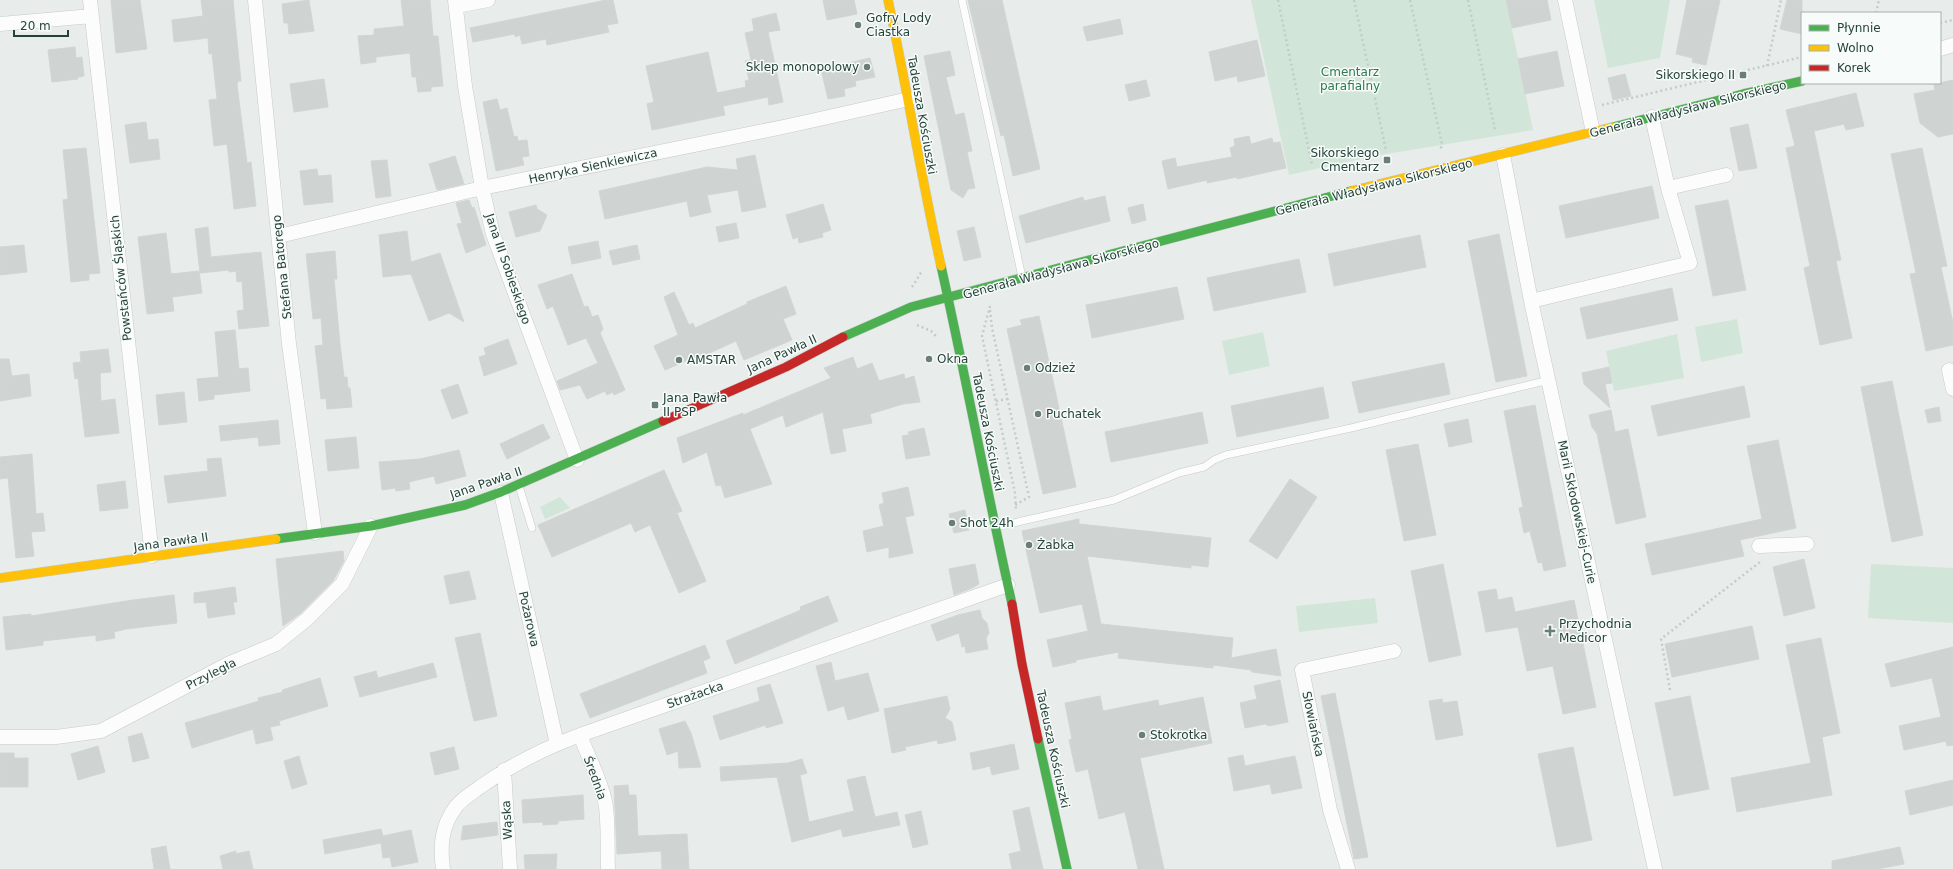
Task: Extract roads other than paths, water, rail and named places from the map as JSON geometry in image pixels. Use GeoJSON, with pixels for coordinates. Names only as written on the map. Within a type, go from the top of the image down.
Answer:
{"type":"FeatureCollection","features":[{"type":"Feature","properties":{"kind":"street","name":"Powstańców Śląskich"},"geometry":{"type":"LineString","coordinates":[[90,0],[152,556]]}},
{"type":"Feature","properties":{"kind":"street","name":"Stefana Batorego"},"geometry":{"type":"LineString","coordinates":[[255,0],[289,344],[315,533]]}},
{"type":"Feature","properties":{"kind":"street"},"geometry":{"type":"LineString","coordinates":[[455,3],[488,0]]}},
{"type":"Feature","properties":{"kind":"street","name":"Tadeusza Kościuszki"},"geometry":{"type":"LineString","coordinates":[[888,0],[908,99],[923,185],[1016,621],[1022,664],[1067,869]]}},
{"type":"Feature","properties":{"kind":"street"},"geometry":{"type":"LineString","coordinates":[[1565,0],[1593,132]]}},
{"type":"Feature","properties":{"kind":"street","name":"Jana III Sobieskiego"},"geometry":{"type":"LineString","coordinates":[[455,3],[465,86],[482,188],[493,234],[577,460]]}},
{"type":"Feature","properties":{"kind":"street"},"geometry":{"type":"LineString","coordinates":[[0,24],[92,16]]}},
{"type":"Feature","properties":{"kind":"street"},"geometry":{"type":"LineString","coordinates":[[1941,49],[1953,45]]}},
{"type":"Feature","properties":{"kind":"street","name":"Generała Władysława Sikorskiego"},"geometry":{"type":"LineString","coordinates":[[948,299],[1182,237],[1299,204],[1503,155],[1743,94],[1801,81]]}},
{"type":"Feature","properties":{"kind":"street","name":"Henryka Sienkiewicza"},"geometry":{"type":"LineString","coordinates":[[279,236],[482,188],[788,126],[908,99]]}},
{"type":"Feature","properties":{"kind":"street"},"geometry":{"type":"LineString","coordinates":[[1531,301],[1690,263],[1668,188],[1652,117]]}},
{"type":"Feature","properties":{"kind":"street","name":"Marii Skłodowskiej-Curie"},"geometry":{"type":"LineString","coordinates":[[1503,155],[1531,301],[1655,869]]}},
{"type":"Feature","properties":{"kind":"street"},"geometry":{"type":"LineString","coordinates":[[1668,188],[1726,175]]}},
{"type":"Feature","properties":{"kind":"street","name":"Jana Pawła II"},"geometry":{"type":"LineString","coordinates":[[0,578],[371,526],[433,513],[501,493],[786,367],[842,338],[911,308],[948,299]]}},
{"type":"Feature","properties":{"kind":"street"},"geometry":{"type":"LineString","coordinates":[[1949,370],[1953,389]]}},
{"type":"Feature","properties":{"kind":"street","name":"Pożarowa"},"geometry":{"type":"LineString","coordinates":[[501,493],[557,744]]}},
{"type":"Feature","properties":{"kind":"street","name":"Przyległa"},"geometry":{"type":"LineString","coordinates":[[0,737],[56,736],[101,731],[230,663],[276,644],[307,620],[342,584],[371,526]]}},
{"type":"Feature","properties":{"kind":"street"},"geometry":{"type":"LineString","coordinates":[[1759,546],[1807,544]]}},
{"type":"Feature","properties":{"kind":"street","name":"Strażacka"},"geometry":{"type":"LineString","coordinates":[[443,869],[440,850],[442,836],[455,808],[467,796],[504,770],[557,744],[580,735],[1008,585]]}},
{"type":"Feature","properties":{"kind":"street","name":"Słowiańska"},"geometry":{"type":"LineString","coordinates":[[1348,869],[1330,810],[1302,670],[1394,651]]}},
{"type":"Feature","properties":{"kind":"street","name":"Średnia"},"geometry":{"type":"LineString","coordinates":[[580,735],[588,760],[599,781],[605,803],[608,869]]}},
{"type":"Feature","properties":{"kind":"street","name":"Wąska"},"geometry":{"type":"LineString","coordinates":[[504,770],[510,869]]}},
{"type":"Feature","properties":{"kind":"lane"},"geometry":{"type":"LineString","coordinates":[[962,0],[1022,279]]}},
{"type":"Feature","properties":{"kind":"lane"},"geometry":{"type":"LineString","coordinates":[[995,527],[1114,500],[1179,473],[1204,467],[1214,460],[1226,455],[1351,428],[1549,380]]}},
{"type":"Feature","properties":{"kind":"lane"},"geometry":{"type":"LineString","coordinates":[[519,485],[532,528]]}},
{"type":"Feature","properties":{"kind":"place","name":"Gofry Lody Ciastka"},"geometry":{"type":"Point","coordinates":[858,25]}},
{"type":"Feature","properties":{"kind":"place","name":"Sklep monopolowy"},"geometry":{"type":"Point","coordinates":[867,67]}},
{"type":"Feature","properties":{"kind":"place","name":"Sikorskiego II"},"geometry":{"type":"Point","coordinates":[1743,75]}},
{"type":"Feature","properties":{"kind":"place","name":"Sikorskiego Cmentarz"},"geometry":{"type":"Point","coordinates":[1387,160]}},
{"type":"Feature","properties":{"kind":"place","name":"Okna"},"geometry":{"type":"Point","coordinates":[929,359]}},
{"type":"Feature","properties":{"kind":"place","name":"AMSTAR"},"geometry":{"type":"Point","coordinates":[679,360]}},
{"type":"Feature","properties":{"kind":"place","name":"Odzież"},"geometry":{"type":"Point","coordinates":[1027,368]}},
{"type":"Feature","properties":{"kind":"place","name":"Jana Pawła II PSP"},"geometry":{"type":"Point","coordinates":[655,405]}},
{"type":"Feature","properties":{"kind":"place","name":"Puchatek"},"geometry":{"type":"Point","coordinates":[1038,414]}},
{"type":"Feature","properties":{"kind":"place","name":"Shot 24h"},"geometry":{"type":"Point","coordinates":[952,523]}},
{"type":"Feature","properties":{"kind":"place","name":"Żabka"},"geometry":{"type":"Point","coordinates":[1029,545]}},
{"type":"Feature","properties":{"kind":"place","name":"Przychodnia Medicor"},"geometry":{"type":"Point","coordinates":[1550,631]}},
{"type":"Feature","properties":{"kind":"place","name":"Stokrotka"},"geometry":{"type":"Point","coordinates":[1142,735]}},
{"type":"Feature","properties":{"kind":"park label","name":"Cmentarz parafialny"},"geometry":{"type":"Point","coordinates":[1350,79]}}]}
